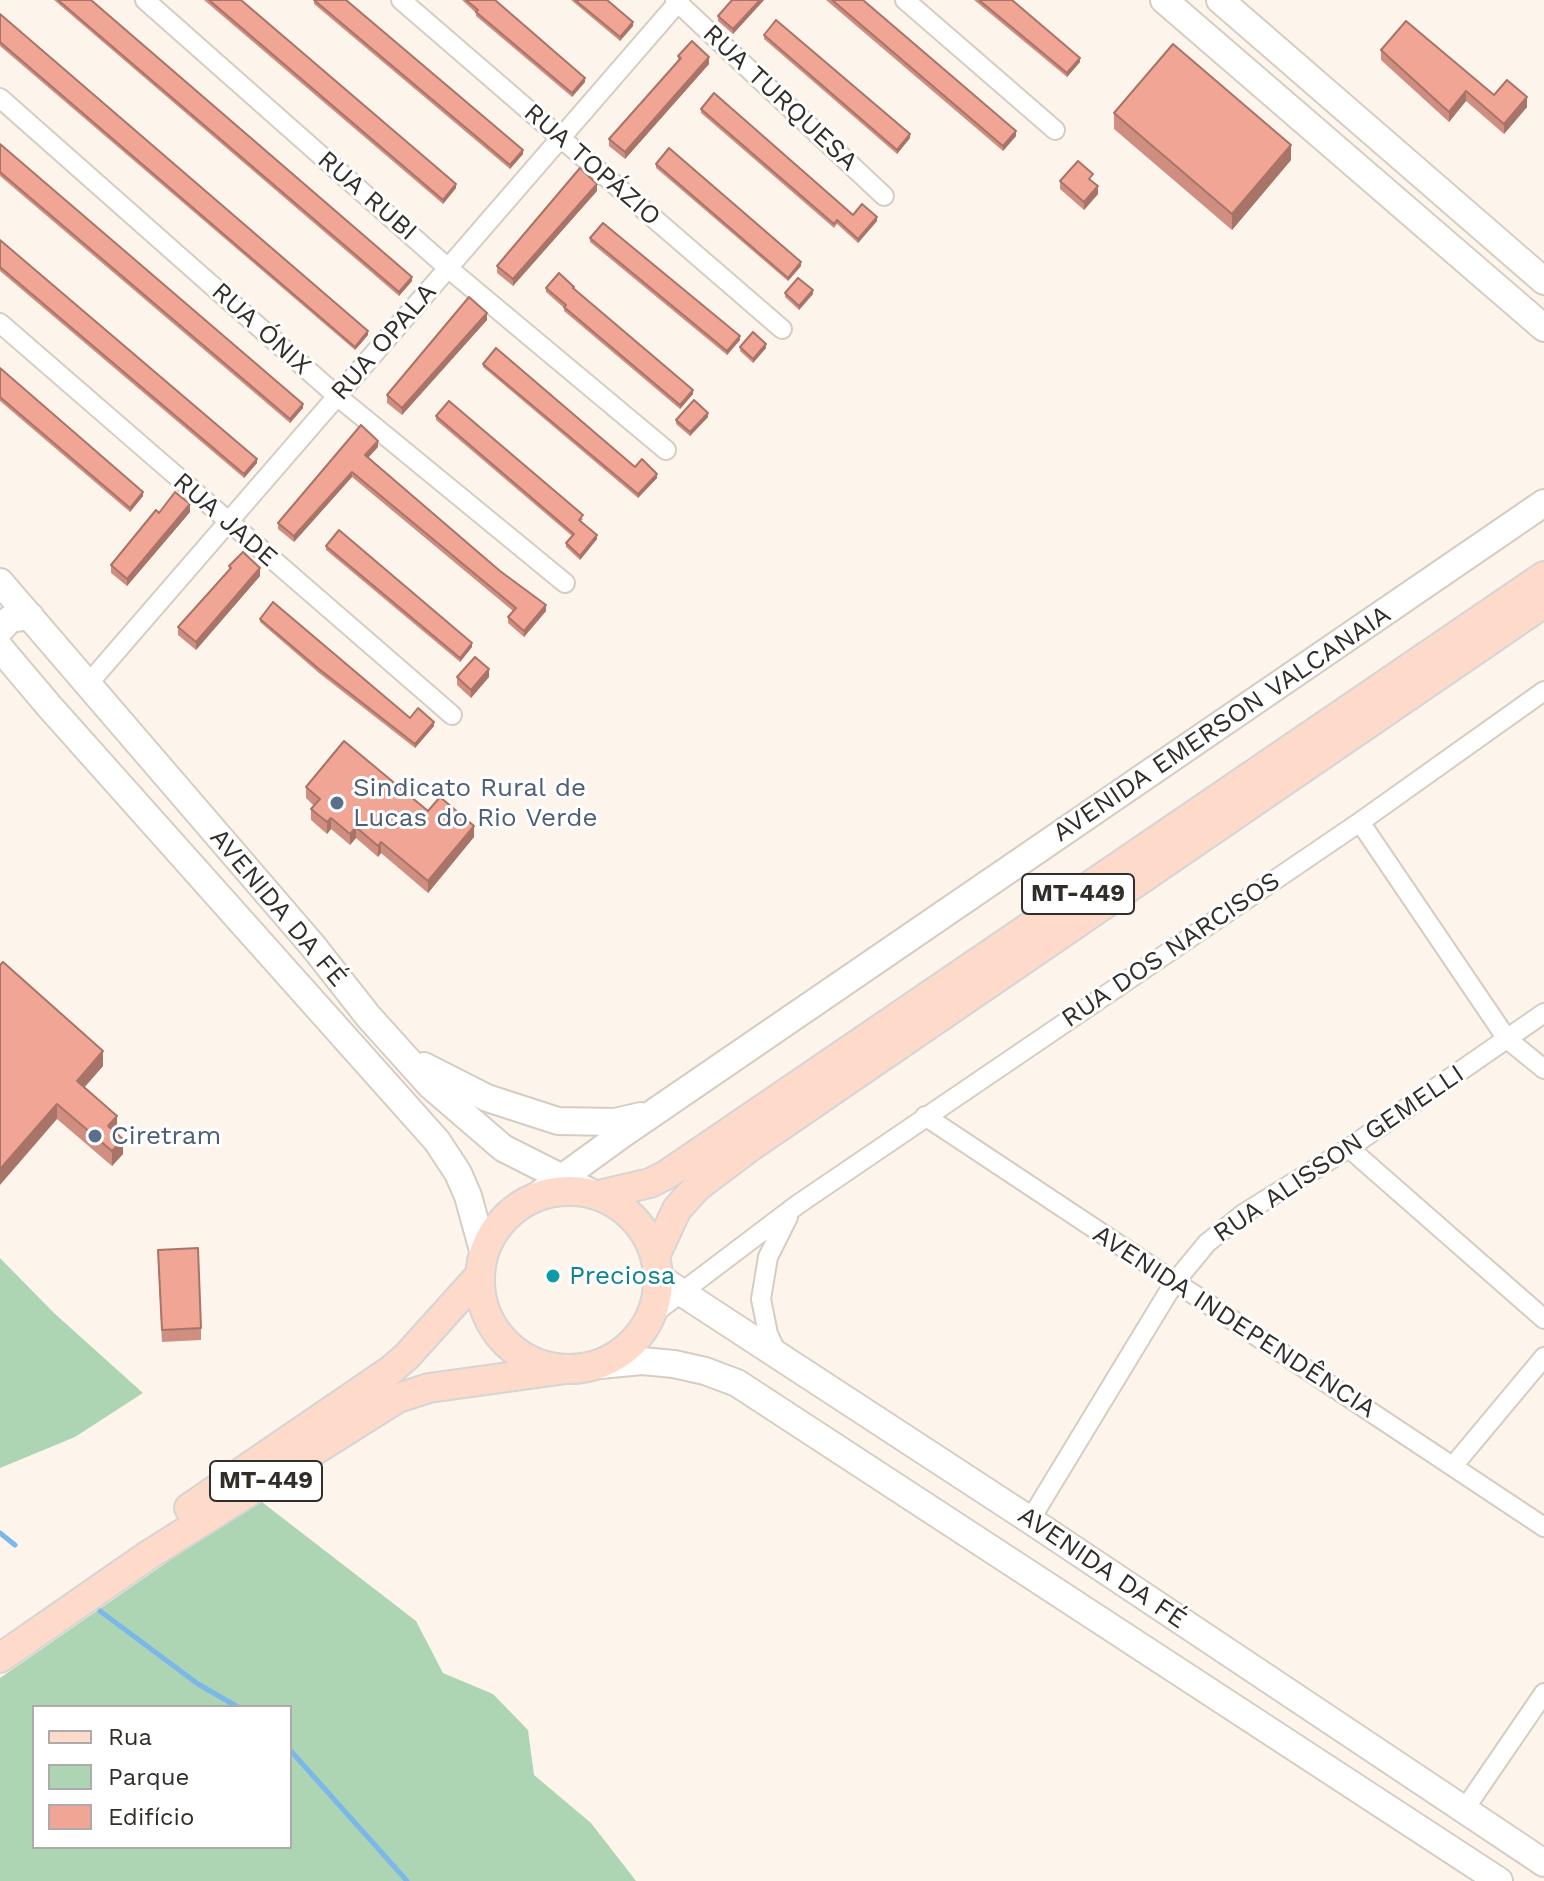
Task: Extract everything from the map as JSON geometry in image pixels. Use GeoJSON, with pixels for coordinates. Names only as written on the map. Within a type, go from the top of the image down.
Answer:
{"type":"FeatureCollection","features":[{"type":"Feature","properties":{"kind":"main road"},"geometry":{"type":"LineString","coordinates":[[1164,0],[1544,328]]}},
{"type":"Feature","properties":{"kind":"main road"},"geometry":{"type":"LineString","coordinates":[[1220,0],[1544,281]]}},
{"type":"Feature","properties":{"kind":"main road","name":"AVENIDA EMERSON VALCANAIA"},"geometry":{"type":"LineString","coordinates":[[662,1107],[1544,503]]}},
{"type":"Feature","properties":{"kind":"main road","name":"MT-449"},"geometry":{"type":"LineString","coordinates":[[559,1370],[538,1365],[517,1353],[500,1337],[487,1316],[481,1296],[482,1265],[495,1230],[514,1210],[537,1196],[563,1190],[596,1193],[650,1183],[666,1175],[1544,576]]}},
{"type":"Feature","properties":{"kind":"main road","name":"AVENIDA DA FÉ"},"geometry":{"type":"LineString","coordinates":[[0,582],[313,946],[400,1053],[440,1094],[503,1148],[596,1193]]}},
{"type":"Feature","properties":{"kind":"main road","name":"MT-449"},"geometry":{"type":"LineString","coordinates":[[0,1658],[150,1554],[398,1398],[429,1388],[579,1370],[600,1365],[622,1353],[640,1336],[653,1314],[665,1275],[677,1209],[697,1187],[1544,603]]}},
{"type":"Feature","properties":{"kind":"main road"},"geometry":{"type":"LineString","coordinates":[[0,630],[10,619],[30,616]]}},
{"type":"Feature","properties":{"kind":"main road","name":"AVENIDA DA FÉ"},"geometry":{"type":"LineString","coordinates":[[0,648],[437,1141],[458,1173],[468,1196],[482,1265]]}},
{"type":"Feature","properties":{"kind":"main road"},"geometry":{"type":"LineString","coordinates":[[128,794],[148,788],[158,766]]}},
{"type":"Feature","properties":{"kind":"main road"},"geometry":{"type":"LineString","coordinates":[[400,1053],[487,1098],[558,1121],[586,1124],[615,1122],[646,1115],[662,1107]]}},
{"type":"Feature","properties":{"kind":"main road"},"geometry":{"type":"LineString","coordinates":[[537,1196],[662,1107]]}},
{"type":"Feature","properties":{"kind":"main road"},"geometry":{"type":"LineString","coordinates":[[596,1193],[635,1218],[649,1239],[665,1275]]}},
{"type":"Feature","properties":{"kind":"main road","name":"MT-449"},"geometry":{"type":"LineString","coordinates":[[0,1638],[391,1370],[407,1356],[482,1265]]}},
{"type":"Feature","properties":{"kind":"main road","name":"AVENIDA DA FÉ"},"geometry":{"type":"LineString","coordinates":[[665,1275],[779,1356],[1544,1863]]}},
{"type":"Feature","properties":{"kind":"main road","name":"AVENIDA DA FÉ"},"geometry":{"type":"LineString","coordinates":[[600,1365],[642,1361],[674,1364],[737,1383],[1499,1881]]}},
{"type":"Feature","properties":{"kind":"street","name":"RUA RUBI"},"geometry":{"type":"LineString","coordinates":[[145,0],[448,268],[666,450]]}},
{"type":"Feature","properties":{"kind":"street","name":"RUA TOPÁZIO"},"geometry":{"type":"LineString","coordinates":[[401,0],[782,329]]}},
{"type":"Feature","properties":{"kind":"street"},"geometry":{"type":"LineString","coordinates":[[905,0],[1055,130]]}},
{"type":"Feature","properties":{"kind":"street","name":"RUA OPALA"},"geometry":{"type":"LineString","coordinates":[[88,684],[677,1]]}},
{"type":"Feature","properties":{"kind":"street","name":"RUA TURQUESA"},"geometry":{"type":"LineString","coordinates":[[677,1],[884,196]]}},
{"type":"Feature","properties":{"kind":"street","name":"RUA ÓNIX"},"geometry":{"type":"LineString","coordinates":[[0,98],[337,396],[565,583]]}},
{"type":"Feature","properties":{"kind":"street","name":"RUA JADE"},"geometry":{"type":"LineString","coordinates":[[0,323],[452,715]]}},
{"type":"Feature","properties":{"kind":"street","name":"RUA DOS NARCISOS"},"geometry":{"type":"LineString","coordinates":[[665,1275],[797,1205],[1360,822],[1544,691]]}},
{"type":"Feature","properties":{"kind":"street"},"geometry":{"type":"LineString","coordinates":[[1360,822],[1507,1039],[1544,1069]]}},
{"type":"Feature","properties":{"kind":"street","name":"RUA ALISSON GEMELLI"},"geometry":{"type":"LineString","coordinates":[[1030,1520],[1174,1283],[1207,1243],[1233,1221],[1349,1148],[1544,1013]]}},
{"type":"Feature","properties":{"kind":"street","name":"AVENIDA INDEPENDÊNCIA"},"geometry":{"type":"LineString","coordinates":[[925,1116],[1544,1527]]}},
{"type":"Feature","properties":{"kind":"street"},"geometry":{"type":"LineString","coordinates":[[1349,1148],[1544,1319]]}},
{"type":"Feature","properties":{"kind":"street","name":"RUA DOS NARCISOS"},"geometry":{"type":"LineString","coordinates":[[779,1356],[763,1318],[763,1277],[776,1237],[797,1205]]}},
{"type":"Feature","properties":{"kind":"street"},"geometry":{"type":"LineString","coordinates":[[1453,1466],[1544,1357]]}},
{"type":"Feature","properties":{"kind":"street"},"geometry":{"type":"LineString","coordinates":[[1464,1810],[1544,1693]]}},
{"type":"Feature","properties":{"kind":"green space"},"geometry":{"type":"Polygon","coordinates":[[[0,1258],[54,1313],[143,1393],[75,1437],[0,1468],[0,1258]]]}},
{"type":"Feature","properties":{"kind":"green space"},"geometry":{"type":"Polygon","coordinates":[[[258,1499],[416,1621],[443,1673],[493,1694],[528,1730],[534,1775],[591,1823],[636,1881],[0,1881],[0,1678],[258,1499]]]}},
{"type":"Feature","properties":{"kind":"building"},"geometry":{"type":"Polygon","coordinates":[[[58,0],[91,0],[412,277],[399,292],[58,0]]]}},
{"type":"Feature","properties":{"kind":"building"},"geometry":{"type":"Polygon","coordinates":[[[209,0],[241,0],[456,184],[443,200],[209,0]]]}},
{"type":"Feature","properties":{"kind":"building"},"geometry":{"type":"Polygon","coordinates":[[[314,0],[346,0],[523,150],[510,165],[314,0]]]}},
{"type":"Feature","properties":{"kind":"building"},"geometry":{"type":"Polygon","coordinates":[[[466,0],[495,0],[585,78],[572,93],[476,12],[478,10],[466,0]]]}},
{"type":"Feature","properties":{"kind":"building"},"geometry":{"type":"Polygon","coordinates":[[[575,0],[607,0],[633,22],[620,37],[575,0]]]}},
{"type":"Feature","properties":{"kind":"building"},"geometry":{"type":"Polygon","coordinates":[[[732,0],[760,0],[733,29],[718,16],[732,0]]]}},
{"type":"Feature","properties":{"kind":"building"},"geometry":{"type":"Polygon","coordinates":[[[832,0],[863,0],[1016,131],[1003,146],[832,0]]]}},
{"type":"Feature","properties":{"kind":"building"},"geometry":{"type":"Polygon","coordinates":[[[979,0],[1012,0],[1080,58],[1067,73],[979,0]]]}},
{"type":"Feature","properties":{"kind":"building"},"geometry":{"type":"Polygon","coordinates":[[[0,14],[368,331],[355,347],[0,42],[0,14]]]}},
{"type":"Feature","properties":{"kind":"building"},"geometry":{"type":"Polygon","coordinates":[[[776,20],[910,134],[897,150],[764,35],[776,20]]]}},
{"type":"Feature","properties":{"kind":"building"},"geometry":{"type":"Polygon","coordinates":[[[1406,21],[1494,95],[1507,80],[1527,97],[1504,124],[1466,91],[1449,112],[1381,50],[1406,21]]]}},
{"type":"Feature","properties":{"kind":"building"},"geometry":{"type":"Polygon","coordinates":[[[692,41],[709,57],[625,152],[609,139],[681,58],[678,56],[692,41]]]}},
{"type":"Feature","properties":{"kind":"building"},"geometry":{"type":"Polygon","coordinates":[[[1173,44],[1291,145],[1232,214],[1114,113],[1173,44]]]}},
{"type":"Feature","properties":{"kind":"building"},"geometry":{"type":"Polygon","coordinates":[[[714,93],[853,215],[862,204],[877,217],[858,239],[837,220],[834,224],[701,109],[714,93]]]}},
{"type":"Feature","properties":{"kind":"building"},"geometry":{"type":"Polygon","coordinates":[[[0,144],[303,404],[290,419],[0,172],[0,144]]]}},
{"type":"Feature","properties":{"kind":"building"},"geometry":{"type":"Polygon","coordinates":[[[669,148],[801,262],[788,278],[656,164],[669,148]]]}},
{"type":"Feature","properties":{"kind":"building"},"geometry":{"type":"Polygon","coordinates":[[[1078,161],[1093,174],[1089,179],[1098,186],[1084,202],[1060,181],[1078,161]]]}},
{"type":"Feature","properties":{"kind":"building"},"geometry":{"type":"Polygon","coordinates":[[[580,168],[597,184],[513,279],[497,266],[580,168]]]}},
{"type":"Feature","properties":{"kind":"building"},"geometry":{"type":"Polygon","coordinates":[[[603,223],[740,336],[727,351],[590,238],[603,223]]]}},
{"type":"Feature","properties":{"kind":"building"},"geometry":{"type":"Polygon","coordinates":[[[0,240],[257,459],[244,474],[0,267],[0,240]]]}},
{"type":"Feature","properties":{"kind":"building"},"geometry":{"type":"Polygon","coordinates":[[[559,273],[693,390],[680,405],[564,307],[566,305],[546,288],[559,273]]]}},
{"type":"Feature","properties":{"kind":"building"},"geometry":{"type":"Polygon","coordinates":[[[798,278],[813,290],[799,306],[785,293],[798,278]]]}},
{"type":"Feature","properties":{"kind":"building"},"geometry":{"type":"Polygon","coordinates":[[[469,297],[487,313],[402,408],[387,395],[469,297]]]}},
{"type":"Feature","properties":{"kind":"building"},"geometry":{"type":"Polygon","coordinates":[[[753,332],[766,344],[753,359],[740,347],[753,332]]]}},
{"type":"Feature","properties":{"kind":"building"},"geometry":{"type":"Polygon","coordinates":[[[496,348],[635,467],[642,459],[657,474],[638,494],[483,364],[496,348]]]}},
{"type":"Feature","properties":{"kind":"building"},"geometry":{"type":"Polygon","coordinates":[[[0,368],[143,492],[130,508],[0,397],[0,368]]]}},
{"type":"Feature","properties":{"kind":"building"},"geometry":{"type":"Polygon","coordinates":[[[694,400],[708,413],[690,432],[676,420],[694,400]]]}},
{"type":"Feature","properties":{"kind":"building"},"geometry":{"type":"Polygon","coordinates":[[[449,401],[583,515],[579,520],[597,535],[580,556],[566,543],[574,534],[436,416],[449,401]]]}},
{"type":"Feature","properties":{"kind":"building"},"geometry":{"type":"Polygon","coordinates":[[[361,425],[378,441],[365,455],[500,571],[546,605],[524,631],[508,617],[516,608],[352,472],[294,536],[278,523],[361,425]]]}},
{"type":"Feature","properties":{"kind":"building"},"geometry":{"type":"Polygon","coordinates":[[[175,492],[190,504],[127,579],[111,565],[156,510],[159,513],[175,492]]]}},
{"type":"Feature","properties":{"kind":"building"},"geometry":{"type":"Polygon","coordinates":[[[339,530],[472,643],[460,658],[326,546],[339,530]]]}},
{"type":"Feature","properties":{"kind":"building"},"geometry":{"type":"Polygon","coordinates":[[[243,552],[260,568],[196,642],[178,627],[243,552]]]}},
{"type":"Feature","properties":{"kind":"building"},"geometry":{"type":"Polygon","coordinates":[[[273,602],[410,718],[418,708],[434,722],[415,744],[260,619],[273,602]]]}},
{"type":"Feature","properties":{"kind":"building"},"geometry":{"type":"Polygon","coordinates":[[[475,657],[489,669],[471,690],[457,677],[475,657]]]}},
{"type":"Feature","properties":{"kind":"building"},"geometry":{"type":"Polygon","coordinates":[[[344,741],[428,811],[440,797],[474,826],[428,881],[381,842],[378,846],[356,827],[350,834],[331,818],[327,822],[311,809],[320,799],[306,787],[344,741]]]}},
{"type":"Feature","properties":{"kind":"building"},"geometry":{"type":"Polygon","coordinates":[[[3,962],[103,1051],[77,1081],[117,1116],[108,1126],[123,1139],[112,1151],[57,1104],[0,1169],[0,965],[3,962]]]}},
{"type":"Feature","properties":{"kind":"building"},"geometry":{"type":"Polygon","coordinates":[[[198,1248],[201,1328],[162,1330],[158,1250],[198,1248]]]}},
{"type":"Feature","properties":{"kind":"waterway"},"geometry":{"type":"LineString","coordinates":[[0,1533],[15,1545]]}},
{"type":"Feature","properties":{"kind":"waterway"},"geometry":{"type":"LineString","coordinates":[[100,1611],[198,1684],[235,1705]]}},
{"type":"Feature","properties":{"kind":"waterway"},"geometry":{"type":"LineString","coordinates":[[292,1752],[407,1881]]}},
{"type":"Feature","properties":{"kind":"place","name":"Sindicato Rural de Lucas do Rio Verde"},"geometry":{"type":"Point","coordinates":[337,803]}},
{"type":"Feature","properties":{"kind":"place","name":"Ciretram"},"geometry":{"type":"Point","coordinates":[95,1136]}},
{"type":"Feature","properties":{"kind":"place","name":"Preciosa"},"geometry":{"type":"Point","coordinates":[553,1276]}}]}
